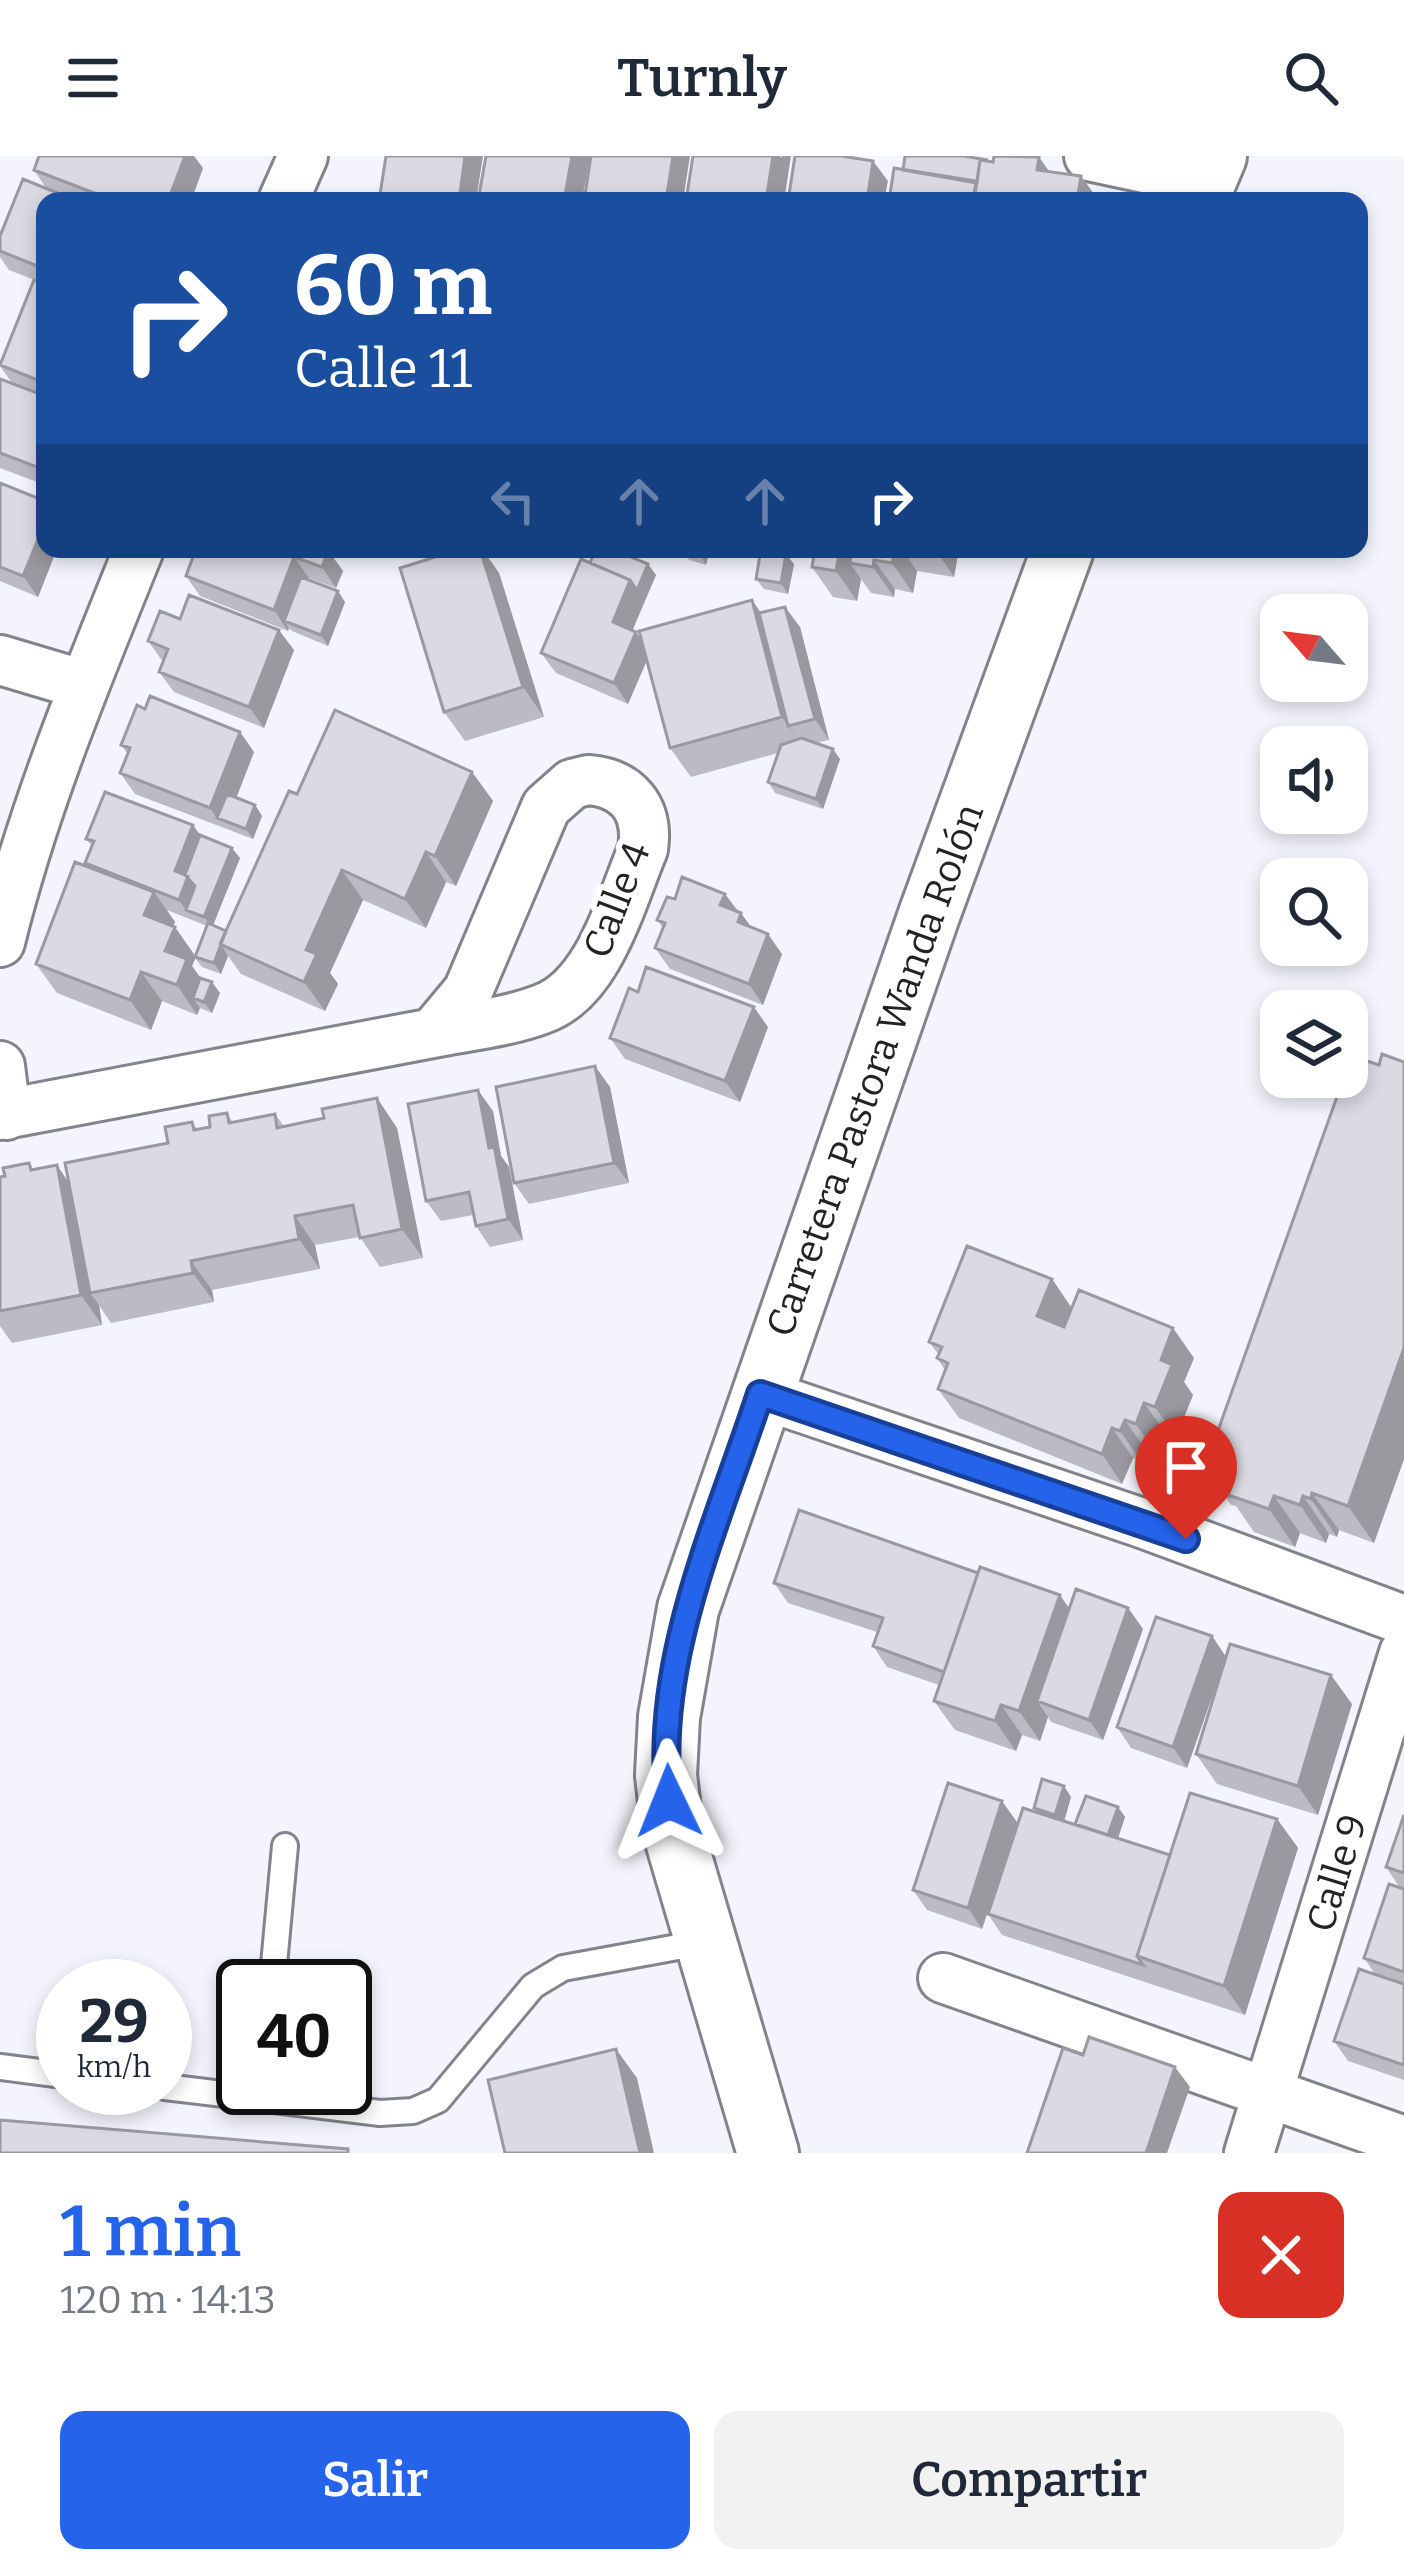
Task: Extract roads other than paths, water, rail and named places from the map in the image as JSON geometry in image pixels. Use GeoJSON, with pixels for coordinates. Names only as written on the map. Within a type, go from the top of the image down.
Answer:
{"type":"FeatureCollection","features":[{"type":"Feature","properties":{"kind":"street"},"geometry":{"type":"LineString","coordinates":[[288,192],[303,156]]}},
{"type":"Feature","properties":{"kind":"street"},"geometry":{"type":"LineString","coordinates":[[1089,156],[1206,179]]}},
{"type":"Feature","properties":{"kind":"street"},"geometry":{"type":"LineString","coordinates":[[0,942],[17,872],[84,685],[136,558]]}},
{"type":"Feature","properties":{"kind":"street","name":"Carretera Pastora Wanda Rolón"},"geometry":{"type":"LineString","coordinates":[[768,2153],[672,1827],[666,1775],[669,1717],[688,1610],[760,1394],[1060,558]]}},
{"type":"Feature","properties":{"kind":"street"},"geometry":{"type":"LineString","coordinates":[[0,660],[84,685]]}},
{"type":"Feature","properties":{"kind":"street","name":"Calle 4"},"geometry":{"type":"LineString","coordinates":[[3,1115],[433,1034],[542,1009],[569,995],[590,971],[643,849],[643,814],[621,788],[605,781],[572,784],[546,807],[468,992],[433,1034]]}},
{"type":"Feature","properties":{"kind":"street"},"geometry":{"type":"LineString","coordinates":[[0,1066],[3,1115]]}},
{"type":"Feature","properties":{"kind":"street"},"geometry":{"type":"LineString","coordinates":[[760,1394],[1142,1522],[1404,1619]]}},
{"type":"Feature","properties":{"kind":"street","name":"Calle 9"},"geometry":{"type":"LineString","coordinates":[[1249,2153],[1404,1653]]}},
{"type":"Feature","properties":{"kind":"street"},"geometry":{"type":"LineString","coordinates":[[943,1978],[1404,2141]]}},
{"type":"Feature","properties":{"kind":"lane"},"geometry":{"type":"LineString","coordinates":[[275,1959],[285,1846]]}},
{"type":"Feature","properties":{"kind":"lane"},"geometry":{"type":"LineString","coordinates":[[372,2112],[426,2107],[448,2091],[533,1986],[563,1969],[705,1942]]}},
{"type":"Feature","properties":{"kind":"lane"},"geometry":{"type":"LineString","coordinates":[[0,2067],[36,2071]]}}]}
